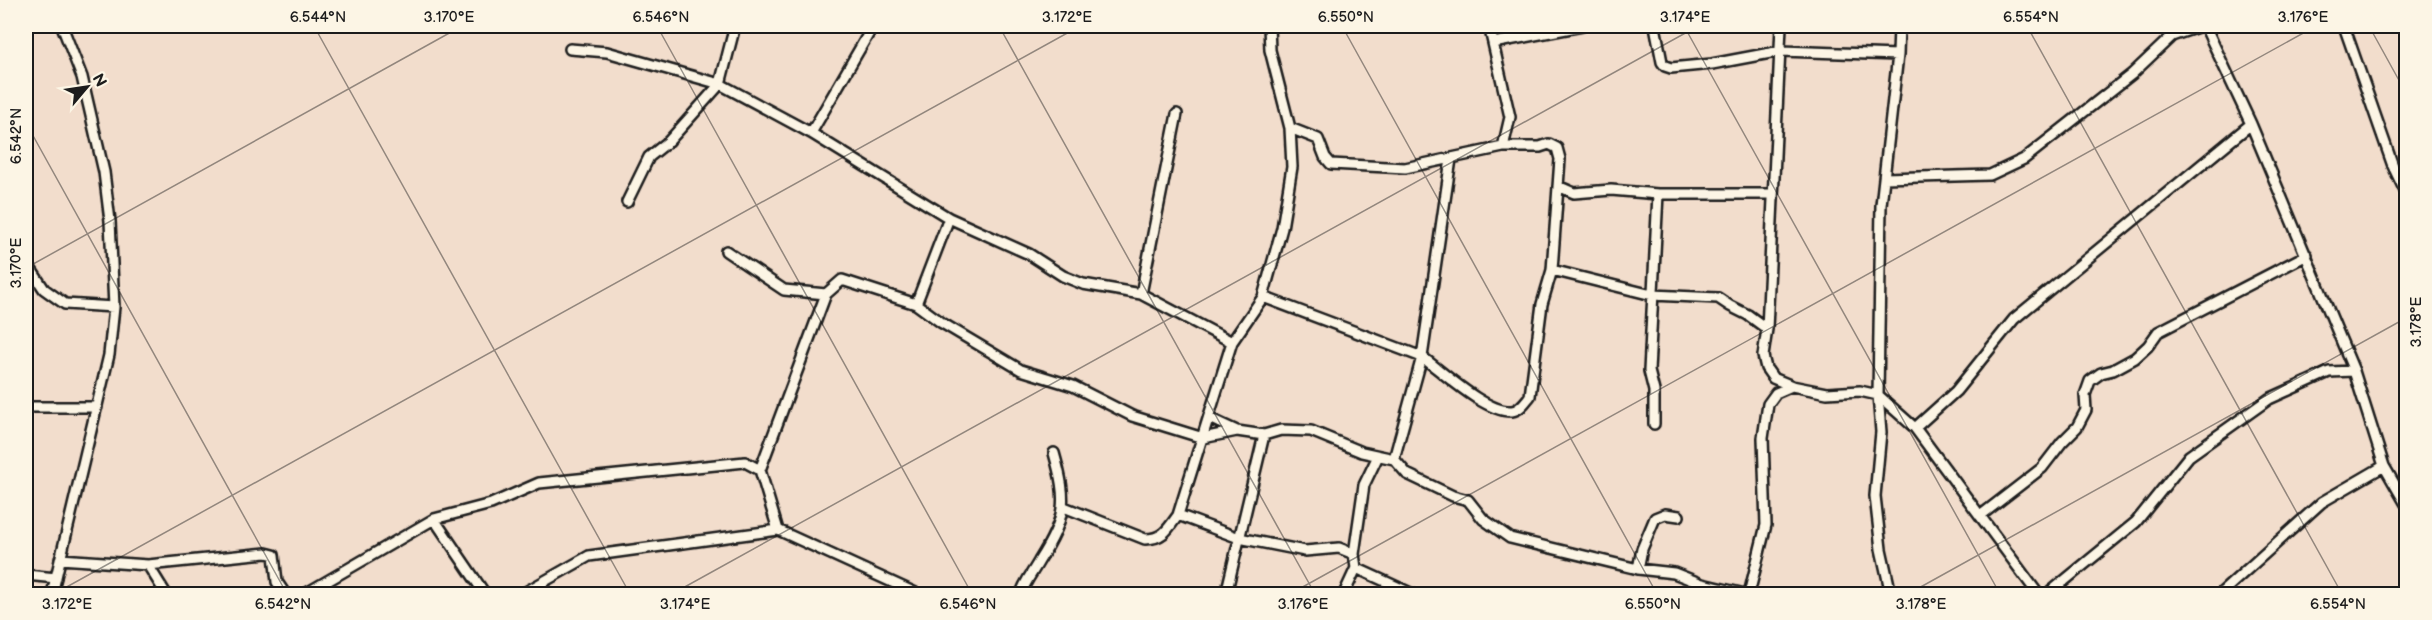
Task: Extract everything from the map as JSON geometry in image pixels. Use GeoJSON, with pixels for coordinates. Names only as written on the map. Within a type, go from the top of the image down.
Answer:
{"type":"FeatureCollection","features":[{"type":"Feature","properties":{"kind":"street"},"geometry":{"type":"LineString","coordinates":[[52,594],[109,355],[114,308],[110,221],[104,172],[81,77],[63,26]]}},
{"type":"Feature","properties":{"kind":"street"},"geometry":{"type":"LineString","coordinates":[[627,202],[649,158],[669,141],[720,84],[735,26]]}},
{"type":"Feature","properties":{"kind":"street"},"geometry":{"type":"LineString","coordinates":[[811,133],[873,26]]}},
{"type":"Feature","properties":{"kind":"street"},"geometry":{"type":"LineString","coordinates":[[1064,507],[1145,539],[1155,539],[1164,534],[1178,515],[1232,342],[1263,297],[1282,228],[1292,167],[1290,128],[1270,50],[1269,26]]}},
{"type":"Feature","properties":{"kind":"street"},"geometry":{"type":"LineString","coordinates":[[1489,26],[1510,117],[1503,147]]}},
{"type":"Feature","properties":{"kind":"street"},"geometry":{"type":"LineString","coordinates":[[1493,43],[1582,26]]}},
{"type":"Feature","properties":{"kind":"street"},"geometry":{"type":"LineString","coordinates":[[1655,26],[1662,62],[1671,68],[1712,64],[1781,51],[1898,56]]}},
{"type":"Feature","properties":{"kind":"street"},"geometry":{"type":"LineString","coordinates":[[1781,26],[1767,329],[1763,356],[1766,368],[1773,378],[1792,386],[1827,393],[1860,391],[1878,395],[1915,428],[2038,594]]}},
{"type":"Feature","properties":{"kind":"street"},"geometry":{"type":"LineString","coordinates":[[1891,594],[1881,549],[1875,496],[1881,432],[1878,395],[1881,205],[1898,56],[1899,26]]}},
{"type":"Feature","properties":{"kind":"street"},"geometry":{"type":"LineString","coordinates":[[1884,178],[1990,175],[2008,168],[2024,159],[2132,74],[2172,36],[2203,26],[2251,124],[2307,255],[2354,371],[2384,466],[2406,504]]}},
{"type":"Feature","properties":{"kind":"street"},"geometry":{"type":"LineString","coordinates":[[2344,26],[2393,166],[2406,193]]}},
{"type":"Feature","properties":{"kind":"street"},"geometry":{"type":"LineString","coordinates":[[570,49],[607,52],[720,84],[811,133],[949,218],[1029,255],[1063,276],[1083,284],[1142,294],[1232,342]]}},
{"type":"Feature","properties":{"kind":"street"},"geometry":{"type":"LineString","coordinates":[[1142,294],[1177,114]]}},
{"type":"Feature","properties":{"kind":"street"},"geometry":{"type":"LineString","coordinates":[[1915,428],[1956,391],[2014,319],[2251,124]]}},
{"type":"Feature","properties":{"kind":"street"},"geometry":{"type":"LineString","coordinates":[[1263,297],[1422,357],[1490,406],[1513,411],[1522,406],[1530,396],[1542,304],[1552,270],[1560,159],[1557,148],[1549,144],[1540,147],[1503,147],[1406,168],[1331,164],[1325,157],[1318,139],[1290,128]]}},
{"type":"Feature","properties":{"kind":"street"},"geometry":{"type":"LineString","coordinates":[[1394,459],[1422,357],[1451,159]]}},
{"type":"Feature","properties":{"kind":"street"},"geometry":{"type":"LineString","coordinates":[[1558,186],[1574,193],[1611,190],[1658,194],[1772,194]]}},
{"type":"Feature","properties":{"kind":"street"},"geometry":{"type":"LineString","coordinates":[[1654,424],[1654,391],[1649,370],[1658,194]]}},
{"type":"Feature","properties":{"kind":"street"},"geometry":{"type":"LineString","coordinates":[[916,304],[949,218]]}},
{"type":"Feature","properties":{"kind":"street"},"geometry":{"type":"LineString","coordinates":[[726,252],[784,290],[826,294]]}},
{"type":"Feature","properties":{"kind":"street"},"geometry":{"type":"LineString","coordinates":[[1980,516],[2042,468],[2062,442],[2077,428],[2086,410],[2085,395],[2090,381],[2101,373],[2113,370],[2135,358],[2158,332],[2307,255]]}},
{"type":"Feature","properties":{"kind":"street"},"geometry":{"type":"LineString","coordinates":[[26,262],[44,289],[65,304],[114,308]]}},
{"type":"Feature","properties":{"kind":"street"},"geometry":{"type":"LineString","coordinates":[[1552,270],[1652,295],[1718,298],[1767,329]]}},
{"type":"Feature","properties":{"kind":"street"},"geometry":{"type":"LineString","coordinates":[[778,530],[760,470],[826,294],[842,280],[916,304],[1021,370],[1073,386],[1132,416],[1203,438],[1237,431]]}},
{"type":"Feature","properties":{"kind":"street"},"geometry":{"type":"LineString","coordinates":[[2048,594],[2136,522],[2189,456],[2269,399],[2329,372],[2354,371]]}},
{"type":"Feature","properties":{"kind":"street"},"geometry":{"type":"LineString","coordinates":[[1209,418],[1237,431],[1264,435],[1281,430],[1311,431],[1362,452],[1394,459],[1407,474],[1453,496],[1468,500],[1483,519],[1510,538],[1638,569],[1674,573],[1702,584],[1747,594],[1766,525],[1763,438],[1768,404],[1776,393],[1792,386]]}},
{"type":"Feature","properties":{"kind":"street"},"geometry":{"type":"LineString","coordinates":[[26,406],[97,407]]}},
{"type":"Feature","properties":{"kind":"street"},"geometry":{"type":"LineString","coordinates":[[1226,594],[1264,435]]}},
{"type":"Feature","properties":{"kind":"street"},"geometry":{"type":"LineString","coordinates":[[1021,594],[1049,546],[1064,507],[1061,479],[1054,453]]}},
{"type":"Feature","properties":{"kind":"street"},"geometry":{"type":"LineString","coordinates":[[1344,594],[1356,568],[1354,554],[1364,485],[1378,456]]}},
{"type":"Feature","properties":{"kind":"street"},"geometry":{"type":"LineString","coordinates":[[305,594],[434,519],[491,504],[539,483],[745,462],[760,470]]}},
{"type":"Feature","properties":{"kind":"street"},"geometry":{"type":"LineString","coordinates":[[2220,594],[2322,502],[2384,466]]}},
{"type":"Feature","properties":{"kind":"street"},"geometry":{"type":"LineString","coordinates":[[1638,569],[1642,549],[1655,518],[1665,514],[1678,516]]}},
{"type":"Feature","properties":{"kind":"street"},"geometry":{"type":"LineString","coordinates":[[1178,515],[1239,538],[1305,551],[1339,548],[1354,554]]}},
{"type":"Feature","properties":{"kind":"street"},"geometry":{"type":"LineString","coordinates":[[434,519],[485,594]]}},
{"type":"Feature","properties":{"kind":"street"},"geometry":{"type":"LineString","coordinates":[[522,594],[589,556],[778,530],[918,594]]}},
{"type":"Feature","properties":{"kind":"street"},"geometry":{"type":"LineString","coordinates":[[60,559],[148,565],[266,553],[274,555],[277,582],[285,594]]}},
{"type":"Feature","properties":{"kind":"street"},"geometry":{"type":"LineString","coordinates":[[148,565],[166,594]]}},
{"type":"Feature","properties":{"kind":"street"},"geometry":{"type":"LineString","coordinates":[[1356,568],[1413,594]]}},
{"type":"Feature","properties":{"kind":"street"},"geometry":{"type":"LineString","coordinates":[[26,576],[56,578]]}}]}
